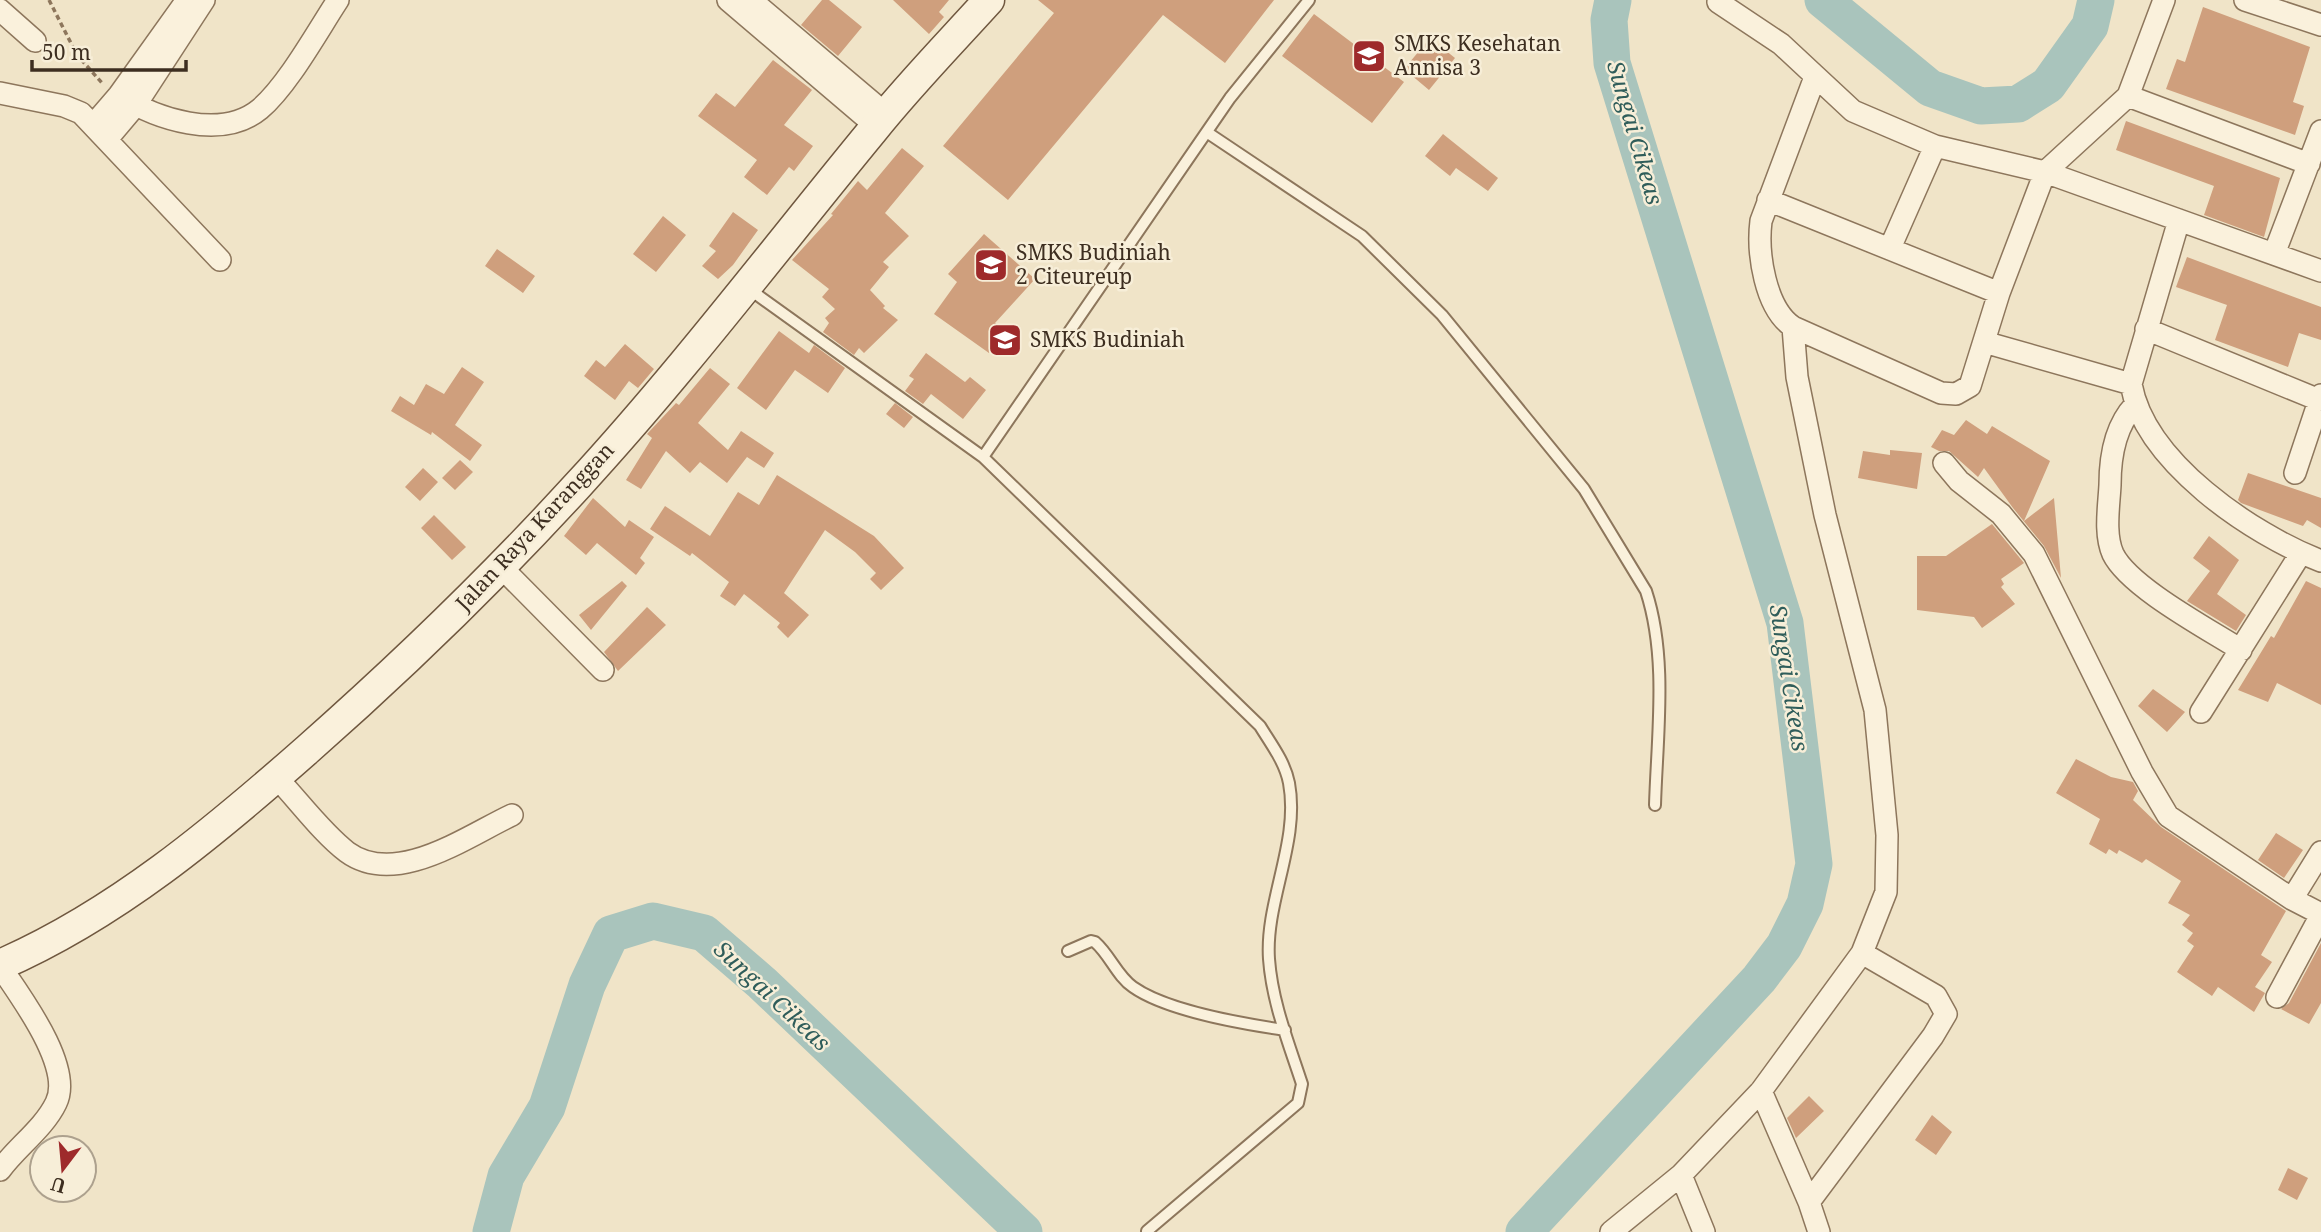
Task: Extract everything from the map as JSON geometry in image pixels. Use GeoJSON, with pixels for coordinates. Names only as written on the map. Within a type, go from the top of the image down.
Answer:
{"type":"FeatureCollection","features":[{"type":"Feature","properties":{"kind":"street"},"geometry":{"type":"LineString","coordinates":[[127,101],[187,0]]}},
{"type":"Feature","properties":{"kind":"street"},"geometry":{"type":"LineString","coordinates":[[101,131],[204,0]]}},
{"type":"Feature","properties":{"kind":"street"},"geometry":{"type":"LineString","coordinates":[[127,101],[151,114],[201,123],[229,122],[247,117],[261,108],[292,69],[338,0]]}},
{"type":"Feature","properties":{"kind":"street"},"geometry":{"type":"LineString","coordinates":[[729,0],[881,121]]}},
{"type":"Feature","properties":{"kind":"street"},"geometry":{"type":"LineString","coordinates":[[751,0],[881,121]]}},
{"type":"Feature","properties":{"kind":"street","name":"Jalan Raya Karanggan"},"geometry":{"type":"LineString","coordinates":[[0,966],[69,933],[117,902],[276,777],[400,667],[501,567],[587,474],[746,288],[881,121],[989,0]]}},
{"type":"Feature","properties":{"kind":"street"},"geometry":{"type":"LineString","coordinates":[[1815,77],[1761,221],[1760,244],[1778,313],[1794,327],[1950,395],[1965,391],[1970,386],[2000,293],[2045,172],[2128,96],[2164,0]]}},
{"type":"Feature","properties":{"kind":"street"},"geometry":{"type":"LineString","coordinates":[[2245,0],[2321,26]]}},
{"type":"Feature","properties":{"kind":"street"},"geometry":{"type":"LineString","coordinates":[[1718,2],[1782,44],[1853,111],[1935,146],[2045,172],[2321,271]]}},
{"type":"Feature","properties":{"kind":"street"},"geometry":{"type":"LineString","coordinates":[[0,10],[35,41]]}},
{"type":"Feature","properties":{"kind":"street"},"geometry":{"type":"LineString","coordinates":[[0,93],[74,109],[101,131],[220,260]]}},
{"type":"Feature","properties":{"kind":"street"},"geometry":{"type":"LineString","coordinates":[[2128,96],[2309,164]]}},
{"type":"Feature","properties":{"kind":"street"},"geometry":{"type":"LineString","coordinates":[[2274,254],[2321,131]]}},
{"type":"Feature","properties":{"kind":"street"},"geometry":{"type":"LineString","coordinates":[[1890,248],[1935,146]]}},
{"type":"Feature","properties":{"kind":"street"},"geometry":{"type":"LineString","coordinates":[[1768,200],[2000,293]]}},
{"type":"Feature","properties":{"kind":"street"},"geometry":{"type":"LineString","coordinates":[[2179,220],[2146,329],[2133,395],[2122,418],[2110,471],[2108,529],[2113,553],[2128,574],[2241,650]]}},
{"type":"Feature","properties":{"kind":"street"},"geometry":{"type":"LineString","coordinates":[[1611,1232],[1681,1175],[1761,1091],[1862,953],[1886,892],[1887,835],[1875,710],[1825,515],[1797,377],[1794,327]]}},
{"type":"Feature","properties":{"kind":"street"},"geometry":{"type":"LineString","coordinates":[[2146,329],[2320,397],[2295,473]]}},
{"type":"Feature","properties":{"kind":"street"},"geometry":{"type":"LineString","coordinates":[[1984,342],[2133,395],[2157,438],[2211,499],[2301,553],[2321,561]]}},
{"type":"Feature","properties":{"kind":"street"},"geometry":{"type":"LineString","coordinates":[[1944,463],[1959,481],[2001,514],[2034,554],[2141,772],[2168,817],[2292,899],[2321,915],[2277,997]]}},
{"type":"Feature","properties":{"kind":"street"},"geometry":{"type":"LineString","coordinates":[[2201,712],[2301,553]]}},
{"type":"Feature","properties":{"kind":"street"},"geometry":{"type":"LineString","coordinates":[[501,567],[603,670]]}},
{"type":"Feature","properties":{"kind":"street"},"geometry":{"type":"LineString","coordinates":[[276,777],[347,852],[368,862],[396,864],[421,859],[512,815]]}},
{"type":"Feature","properties":{"kind":"street"},"geometry":{"type":"LineString","coordinates":[[2292,899],[2321,852]]}},
{"type":"Feature","properties":{"kind":"street"},"geometry":{"type":"LineString","coordinates":[[1809,1202],[1933,1036],[1946,1014],[1937,996],[1862,953]]}},
{"type":"Feature","properties":{"kind":"street"},"geometry":{"type":"LineString","coordinates":[[0,966],[24,1002],[58,1065],[60,1086],[57,1102],[46,1118],[0,1170]]}},
{"type":"Feature","properties":{"kind":"street"},"geometry":{"type":"LineString","coordinates":[[1761,1091],[1809,1202],[1819,1232]]}},
{"type":"Feature","properties":{"kind":"street"},"geometry":{"type":"LineString","coordinates":[[1681,1175],[1704,1232]]}},
{"type":"Feature","properties":{"kind":"lane"},"geometry":{"type":"LineString","coordinates":[[983,457],[1230,98],[1309,0]]}},
{"type":"Feature","properties":{"kind":"lane"},"geometry":{"type":"LineString","coordinates":[[1208,132],[1362,236],[1442,315],[1584,489],[1646,591],[1651,607],[1659,677],[1655,805]]}},
{"type":"Feature","properties":{"kind":"lane"},"geometry":{"type":"LineString","coordinates":[[746,288],[983,457],[1260,726],[1280,758],[1289,783],[1291,811],[1270,933],[1269,959],[1285,1030],[1302,1084],[1298,1103],[1147,1231]]}},
{"type":"Feature","properties":{"kind":"lane"},"geometry":{"type":"LineString","coordinates":[[1068,951],[1095,942],[1125,980],[1145,994],[1227,1020],[1285,1030]]}},
{"type":"Feature","properties":{"kind":"path"},"geometry":{"type":"LineString","coordinates":[[49,0],[77,55],[95,77],[127,101]]}},
{"type":"Feature","properties":{"kind":"building"},"geometry":{"type":"Polygon","coordinates":[[[822,0],[829,0],[862,27],[838,56],[801,25],[822,0]]]}},
{"type":"Feature","properties":{"kind":"building"},"geometry":{"type":"Polygon","coordinates":[[[893,0],[949,0],[939,12],[944,17],[929,34],[893,0]]]}},
{"type":"Feature","properties":{"kind":"building"},"geometry":{"type":"Polygon","coordinates":[[[1038,0],[1274,0],[1225,63],[1163,15],[1008,200],[943,146],[1054,13],[1038,0]]]}},
{"type":"Feature","properties":{"kind":"building"},"geometry":{"type":"Polygon","coordinates":[[[2203,7],[2310,47],[2293,102],[2304,106],[2295,135],[2166,89],[2177,59],[2185,62],[2203,7]]]}},
{"type":"Feature","properties":{"kind":"building"},"geometry":{"type":"Polygon","coordinates":[[[1314,14],[1404,82],[1372,123],[1282,56],[1314,14]]]}},
{"type":"Feature","properties":{"kind":"building"},"geometry":{"type":"Polygon","coordinates":[[[1430,38],[1455,58],[1429,90],[1404,69],[1430,38]]]}},
{"type":"Feature","properties":{"kind":"building"},"geometry":{"type":"Polygon","coordinates":[[[773,60],[812,90],[784,125],[813,146],[794,171],[789,167],[767,195],[744,177],[757,160],[698,116],[716,93],[735,107],[773,60]]]}},
{"type":"Feature","properties":{"kind":"building"},"geometry":{"type":"Polygon","coordinates":[[[2126,121],[2280,178],[2264,237],[2204,215],[2214,186],[2116,150],[2126,121]]]}},
{"type":"Feature","properties":{"kind":"building"},"geometry":{"type":"Polygon","coordinates":[[[1443,134],[1498,178],[1488,191],[1456,168],[1450,176],[1425,156],[1443,134]]]}},
{"type":"Feature","properties":{"kind":"building"},"geometry":{"type":"Polygon","coordinates":[[[902,148],[924,166],[885,213],[909,236],[883,262],[889,267],[870,290],[885,306],[883,308],[898,320],[864,353],[859,348],[854,355],[823,332],[829,323],[825,318],[835,309],[822,297],[829,289],[792,260],[833,215],[831,214],[858,181],[867,190],[902,148]]]}},
{"type":"Feature","properties":{"kind":"building"},"geometry":{"type":"Polygon","coordinates":[[[733,212],[758,230],[733,265],[718,279],[702,266],[716,251],[709,246],[733,212]]]}},
{"type":"Feature","properties":{"kind":"building"},"geometry":{"type":"Polygon","coordinates":[[[663,216],[686,235],[656,272],[633,254],[663,216]]]}},
{"type":"Feature","properties":{"kind":"building"},"geometry":{"type":"Polygon","coordinates":[[[984,234],[1035,279],[995,323],[1005,330],[989,353],[934,314],[957,282],[948,274],[984,234]]]}},
{"type":"Feature","properties":{"kind":"building"},"geometry":{"type":"Polygon","coordinates":[[[497,249],[535,276],[523,293],[485,266],[497,249]]]}},
{"type":"Feature","properties":{"kind":"building"},"geometry":{"type":"Polygon","coordinates":[[[2187,257],[2321,307],[2321,340],[2299,333],[2288,367],[2215,340],[2227,305],[2176,287],[2187,257]]]}},
{"type":"Feature","properties":{"kind":"building"},"geometry":{"type":"Polygon","coordinates":[[[779,331],[809,353],[814,345],[845,368],[828,393],[795,370],[766,410],[737,388],[779,331]]]}},
{"type":"Feature","properties":{"kind":"building"},"geometry":{"type":"Polygon","coordinates":[[[625,344],[654,369],[638,388],[629,381],[615,400],[584,376],[596,360],[605,367],[625,344]]]}},
{"type":"Feature","properties":{"kind":"building"},"geometry":{"type":"Polygon","coordinates":[[[926,353],[965,382],[970,377],[986,390],[963,419],[931,394],[923,404],[905,391],[914,379],[909,376],[926,353]]]}},
{"type":"Feature","properties":{"kind":"building"},"geometry":{"type":"Polygon","coordinates":[[[462,367],[484,382],[455,425],[482,445],[470,461],[432,432],[431,435],[391,411],[400,396],[414,405],[426,384],[444,394],[462,367]]]}},
{"type":"Feature","properties":{"kind":"building"},"geometry":{"type":"Polygon","coordinates":[[[710,368],[730,384],[698,423],[728,450],[741,431],[774,453],[764,468],[747,457],[727,483],[700,462],[690,473],[666,451],[641,489],[626,480],[652,438],[647,434],[676,403],[679,405],[710,368]]]}},
{"type":"Feature","properties":{"kind":"building"},"geometry":{"type":"Polygon","coordinates":[[[895,403],[913,417],[904,428],[886,414],[895,403]]]}},
{"type":"Feature","properties":{"kind":"building"},"geometry":{"type":"Polygon","coordinates":[[[1966,420],[1987,434],[1992,426],[2050,461],[2024,521],[2054,498],[2061,578],[2044,546],[2013,508],[1984,468],[1978,477],[1949,451],[1939,451],[1931,447],[1942,430],[1954,435],[1966,420]]]}},
{"type":"Feature","properties":{"kind":"building"},"geometry":{"type":"Polygon","coordinates":[[[1890,450],[1922,453],[1917,489],[1858,478],[1863,451],[1890,455],[1890,450]]]}},
{"type":"Feature","properties":{"kind":"building"},"geometry":{"type":"Polygon","coordinates":[[[460,460],[473,472],[455,490],[442,478],[460,460]]]}},
{"type":"Feature","properties":{"kind":"building"},"geometry":{"type":"Polygon","coordinates":[[[423,468],[438,482],[420,501],[405,487],[423,468]]]}},
{"type":"Feature","properties":{"kind":"building"},"geometry":{"type":"Polygon","coordinates":[[[2248,473],[2321,498],[2321,528],[2307,520],[2303,526],[2241,503],[2238,500],[2248,473]]]}},
{"type":"Feature","properties":{"kind":"building"},"geometry":{"type":"Polygon","coordinates":[[[777,475],[874,536],[904,568],[881,590],[870,579],[876,573],[855,552],[825,530],[784,593],[809,615],[788,638],[777,627],[780,623],[744,594],[735,606],[720,596],[729,582],[692,553],[690,556],[650,529],[665,506],[710,536],[738,492],[759,505],[777,475]]]}},
{"type":"Feature","properties":{"kind":"building"},"geometry":{"type":"Polygon","coordinates":[[[593,498],[625,527],[629,520],[654,537],[640,558],[645,563],[636,575],[597,543],[586,555],[564,536],[593,498]]]}},
{"type":"Feature","properties":{"kind":"building"},"geometry":{"type":"Polygon","coordinates":[[[434,515],[466,547],[452,560],[421,528],[434,515]]]}},
{"type":"Feature","properties":{"kind":"building"},"geometry":{"type":"Polygon","coordinates":[[[1992,524],[2024,563],[2001,579],[2004,584],[2001,587],[2015,604],[1982,628],[1974,617],[1917,610],[1917,556],[1946,556],[1992,524]]]}},
{"type":"Feature","properties":{"kind":"building"},"geometry":{"type":"Polygon","coordinates":[[[2209,536],[2239,560],[2217,594],[2246,615],[2236,631],[2187,601],[2210,571],[2193,558],[2209,536]]]}},
{"type":"Feature","properties":{"kind":"building"},"geometry":{"type":"Polygon","coordinates":[[[622,581],[627,586],[591,630],[579,615],[622,581]]]}},
{"type":"Feature","properties":{"kind":"building"},"geometry":{"type":"Polygon","coordinates":[[[2306,581],[2321,588],[2321,705],[2277,683],[2268,702],[2238,690],[2271,636],[2274,638],[2306,581]]]}},
{"type":"Feature","properties":{"kind":"building"},"geometry":{"type":"Polygon","coordinates":[[[647,607],[666,625],[618,671],[604,652],[647,607]]]}},
{"type":"Feature","properties":{"kind":"building"},"geometry":{"type":"Polygon","coordinates":[[[2153,689],[2185,712],[2167,732],[2138,706],[2153,689]]]}},
{"type":"Feature","properties":{"kind":"building"},"geometry":{"type":"Polygon","coordinates":[[[2076,759],[2111,777],[2133,782],[2138,791],[2133,800],[2161,827],[2286,911],[2261,955],[2272,962],[2255,987],[2265,993],[2254,1012],[2218,987],[2212,996],[2177,972],[2194,946],[2187,941],[2193,933],[2182,925],[2190,915],[2168,903],[2181,881],[2146,859],[2142,863],[2119,850],[2117,854],[2109,849],[2106,854],[2089,844],[2100,819],[2056,793],[2076,759]]]}},
{"type":"Feature","properties":{"kind":"building"},"geometry":{"type":"Polygon","coordinates":[[[2276,833],[2303,850],[2284,878],[2258,860],[2276,833]]]}},
{"type":"Feature","properties":{"kind":"building"},"geometry":{"type":"Polygon","coordinates":[[[2321,943],[2321,1003],[2309,1024],[2281,1009],[2289,1003],[2321,943]]]}},
{"type":"Feature","properties":{"kind":"building"},"geometry":{"type":"Polygon","coordinates":[[[1809,1096],[1824,1111],[1796,1138],[1787,1118],[1809,1096]]]}},
{"type":"Feature","properties":{"kind":"building"},"geometry":{"type":"Polygon","coordinates":[[[1932,1115],[1952,1132],[1936,1155],[1915,1140],[1932,1115]]]}},
{"type":"Feature","properties":{"kind":"building"},"geometry":{"type":"Polygon","coordinates":[[[2288,1168],[2308,1178],[2297,1200],[2278,1190],[2288,1168]]]}},
{"type":"Feature","properties":{"kind":"waterway","name":"Sungai Cikeas"},"geometry":{"type":"LineString","coordinates":[[1524,1232],[1759,979],[1784,946],[1805,904],[1814,864],[1785,623],[1612,63],[1609,20],[1613,0]]}},
{"type":"Feature","properties":{"kind":"waterway","name":"Sungai Cikeas"},"geometry":{"type":"LineString","coordinates":[[1823,0],[1930,88],[1981,106],[2018,104],[2048,85],[2090,26],[2096,0]]}},
{"type":"Feature","properties":{"kind":"waterway","name":"Sungai Cikeas"},"geometry":{"type":"LineString","coordinates":[[491,1232],[506,1176],[547,1107],[587,985],[611,934],[653,921],[704,933],[762,983],[1024,1232]]}},
{"type":"Feature","properties":{"kind":"place","name":"SMKS Kesehatan Annisa 3"},"geometry":{"type":"Point","coordinates":[1369,56]}},
{"type":"Feature","properties":{"kind":"place","name":"SMKS Budiniah 2 Citeureup"},"geometry":{"type":"Point","coordinates":[991,265]}},
{"type":"Feature","properties":{"kind":"place","name":"SMKS Budiniah"},"geometry":{"type":"Point","coordinates":[1005,340]}}]}
